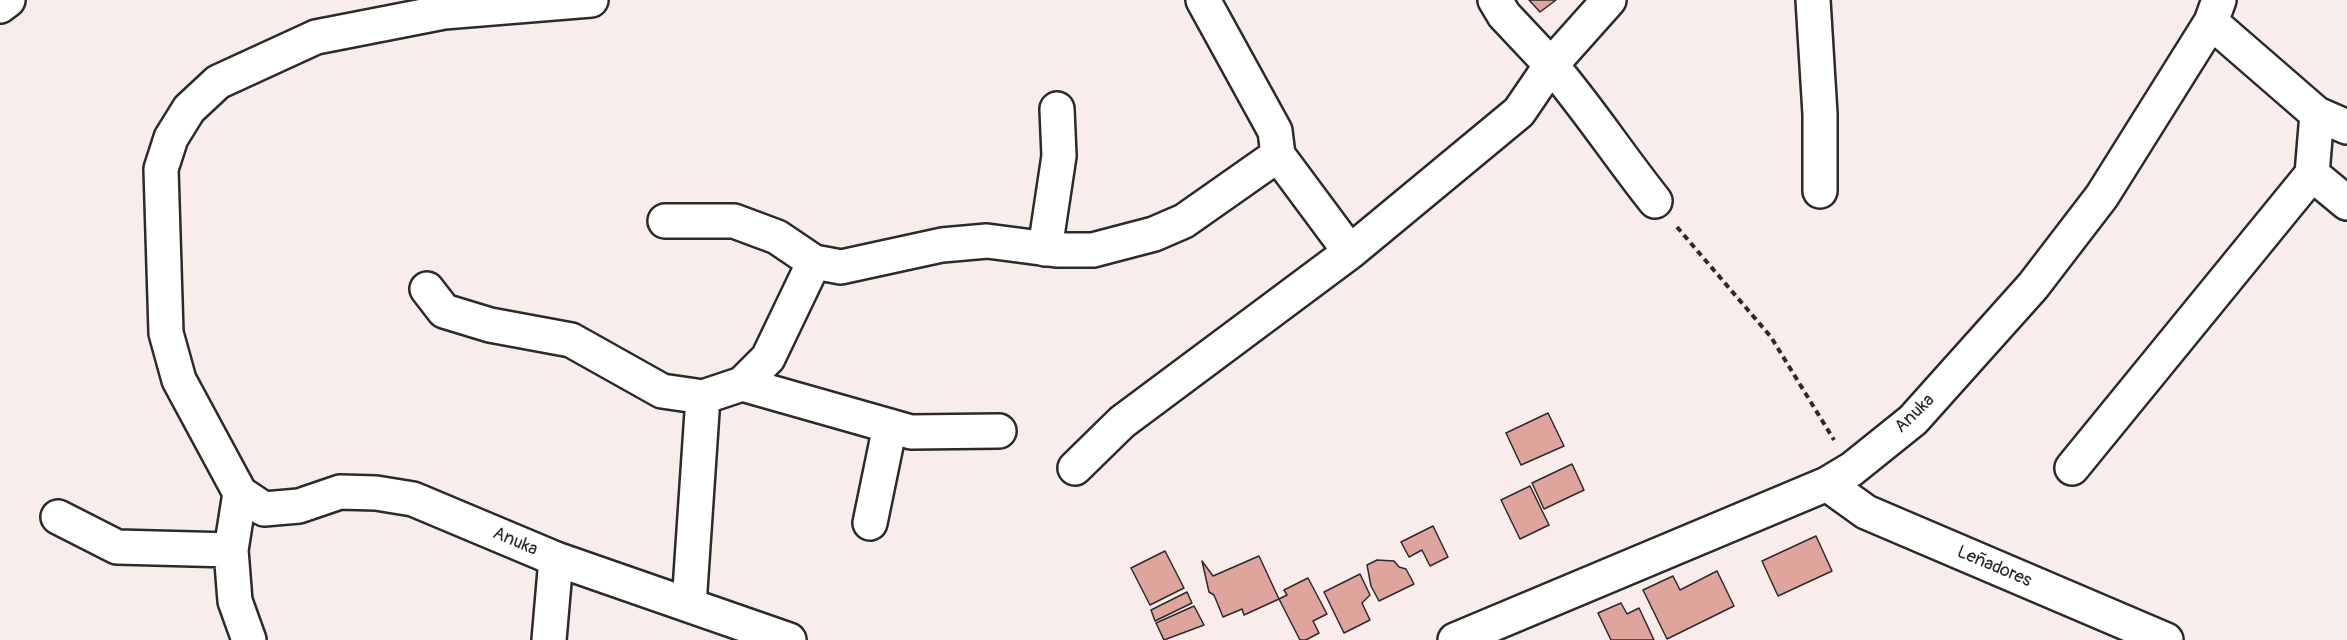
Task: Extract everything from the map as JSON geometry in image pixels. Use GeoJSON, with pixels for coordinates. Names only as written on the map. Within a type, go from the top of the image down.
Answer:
{"type":"FeatureCollection","features":[{"type":"Feature","properties":{"kind":"street"},"geometry":{"type":"LineString","coordinates":[[0,6],[8,0]]}},
{"type":"Feature","properties":{"kind":"street"},"geometry":{"type":"LineString","coordinates":[[249,640],[235,601],[231,550],[240,493],[179,381],[166,333],[161,169],[171,138],[189,109],[218,82],[316,37],[444,12],[591,0]]}},
{"type":"Feature","properties":{"kind":"street"},"geometry":{"type":"LineString","coordinates":[[1203,0],[1275,131],[1278,154],[1350,252]]}},
{"type":"Feature","properties":{"kind":"street"},"geometry":{"type":"LineString","coordinates":[[1495,0],[1504,15],[1576,94],[1620,158],[1655,201]]}},
{"type":"Feature","properties":{"kind":"street"},"geometry":{"type":"LineString","coordinates":[[1075,468],[1122,422],[1350,252],[1519,112],[1551,65],[1609,0]]}},
{"type":"Feature","properties":{"kind":"street"},"geometry":{"type":"LineString","coordinates":[[1813,0],[1820,114],[1820,191]]}},
{"type":"Feature","properties":{"kind":"street"},"geometry":{"type":"LineString","coordinates":[[2215,11],[2317,114],[2347,127]]}},
{"type":"Feature","properties":{"kind":"street","name":"Anuka"},"geometry":{"type":"LineString","coordinates":[[1455,640],[1840,477],[1912,420],[2033,286],[2102,196],[2215,11]]}},
{"type":"Feature","properties":{"kind":"street"},"geometry":{"type":"LineString","coordinates":[[1045,249],[1059,156],[1057,109]]}},
{"type":"Feature","properties":{"kind":"street"},"geometry":{"type":"LineString","coordinates":[[2072,468],[2312,174],[2317,114]]}},
{"type":"Feature","properties":{"kind":"street"},"geometry":{"type":"LineString","coordinates":[[665,221],[734,221],[777,237],[814,262],[841,267],[942,244],[987,241],[1045,249],[1093,250],[1154,234],[1184,221],[1278,154]]}},
{"type":"Feature","properties":{"kind":"street"},"geometry":{"type":"LineString","coordinates":[[2312,174],[2347,203]]}},
{"type":"Feature","properties":{"kind":"street"},"geometry":{"type":"LineString","coordinates":[[427,289],[444,311],[490,325],[571,340],[662,391],[703,398],[742,384],[768,358],[814,262]]}},
{"type":"Feature","properties":{"kind":"street"},"geometry":{"type":"LineString","coordinates":[[742,384],[911,432],[999,431]]}},
{"type":"Feature","properties":{"kind":"street"},"geometry":{"type":"LineString","coordinates":[[688,605],[703,398]]}},
{"type":"Feature","properties":{"kind":"street"},"geometry":{"type":"LineString","coordinates":[[870,523],[890,426]]}},
{"type":"Feature","properties":{"kind":"street","name":"Leñadores"},"geometry":{"type":"LineString","coordinates":[[1840,477],[1866,512],[2166,640]]}},
{"type":"Feature","properties":{"kind":"street","name":"Anuka"},"geometry":{"type":"LineString","coordinates":[[240,493],[264,509],[299,506],[340,492],[376,493],[413,499],[556,560],[789,640]]}},
{"type":"Feature","properties":{"kind":"street"},"geometry":{"type":"LineString","coordinates":[[58,517],[117,547],[231,550]]}},
{"type":"Feature","properties":{"kind":"street"},"geometry":{"type":"LineString","coordinates":[[549,640],[556,560]]}},
{"type":"Feature","properties":{"kind":"path"},"geometry":{"type":"LineString","coordinates":[[1655,201],[1771,337],[1840,477]]}},
{"type":"Feature","properties":{"kind":"building"},"geometry":{"type":"Polygon","coordinates":[[[1529,0],[1556,0],[1540,12],[1529,0]]]}},
{"type":"Feature","properties":{"kind":"building"},"geometry":{"type":"Polygon","coordinates":[[[1548,413],[1564,446],[1521,465],[1506,433],[1548,413]]]}},
{"type":"Feature","properties":{"kind":"building"},"geometry":{"type":"Polygon","coordinates":[[[1572,464],[1584,490],[1544,509],[1532,483],[1572,464]]]}},
{"type":"Feature","properties":{"kind":"building"},"geometry":{"type":"Polygon","coordinates":[[[1530,486],[1549,525],[1520,539],[1501,500],[1530,486]]]}},
{"type":"Feature","properties":{"kind":"building"},"geometry":{"type":"Polygon","coordinates":[[[1433,526],[1448,557],[1430,566],[1422,550],[1409,557],[1401,542],[1433,526]]]}},
{"type":"Feature","properties":{"kind":"building"},"geometry":{"type":"Polygon","coordinates":[[[1816,536],[1832,571],[1778,596],[1762,561],[1816,536]]]}},
{"type":"Feature","properties":{"kind":"building"},"geometry":{"type":"Polygon","coordinates":[[[1165,551],[1184,588],[1150,605],[1131,568],[1165,551]]]}},
{"type":"Feature","properties":{"kind":"building"},"geometry":{"type":"Polygon","coordinates":[[[1259,556],[1279,599],[1244,615],[1242,609],[1223,617],[1214,595],[1209,592],[1202,561],[1213,576],[1259,556]]]}},
{"type":"Feature","properties":{"kind":"building"},"geometry":{"type":"Polygon","coordinates":[[[1377,560],[1394,561],[1399,567],[1406,569],[1414,584],[1379,601],[1371,586],[1367,565],[1377,560]]]}},
{"type":"Feature","properties":{"kind":"building"},"geometry":{"type":"Polygon","coordinates":[[[1717,571],[1734,606],[1667,639],[1643,590],[1673,576],[1680,590],[1717,571]]]}},
{"type":"Feature","properties":{"kind":"building"},"geometry":{"type":"Polygon","coordinates":[[[1360,574],[1370,595],[1362,603],[1370,620],[1344,633],[1324,592],[1360,574]]]}},
{"type":"Feature","properties":{"kind":"building"},"geometry":{"type":"Polygon","coordinates":[[[1308,578],[1327,614],[1313,621],[1319,633],[1306,640],[1300,640],[1279,599],[1287,595],[1284,590],[1308,578]]]}},
{"type":"Feature","properties":{"kind":"building"},"geometry":{"type":"Polygon","coordinates":[[[1187,592],[1192,603],[1155,621],[1151,610],[1187,592]]]}},
{"type":"Feature","properties":{"kind":"building"},"geometry":{"type":"Polygon","coordinates":[[[1621,603],[1627,614],[1639,608],[1654,640],[1611,640],[1598,613],[1621,603]]]}},
{"type":"Feature","properties":{"kind":"building"},"geometry":{"type":"Polygon","coordinates":[[[1194,606],[1204,625],[1164,640],[1156,623],[1194,606]]]}}]}
